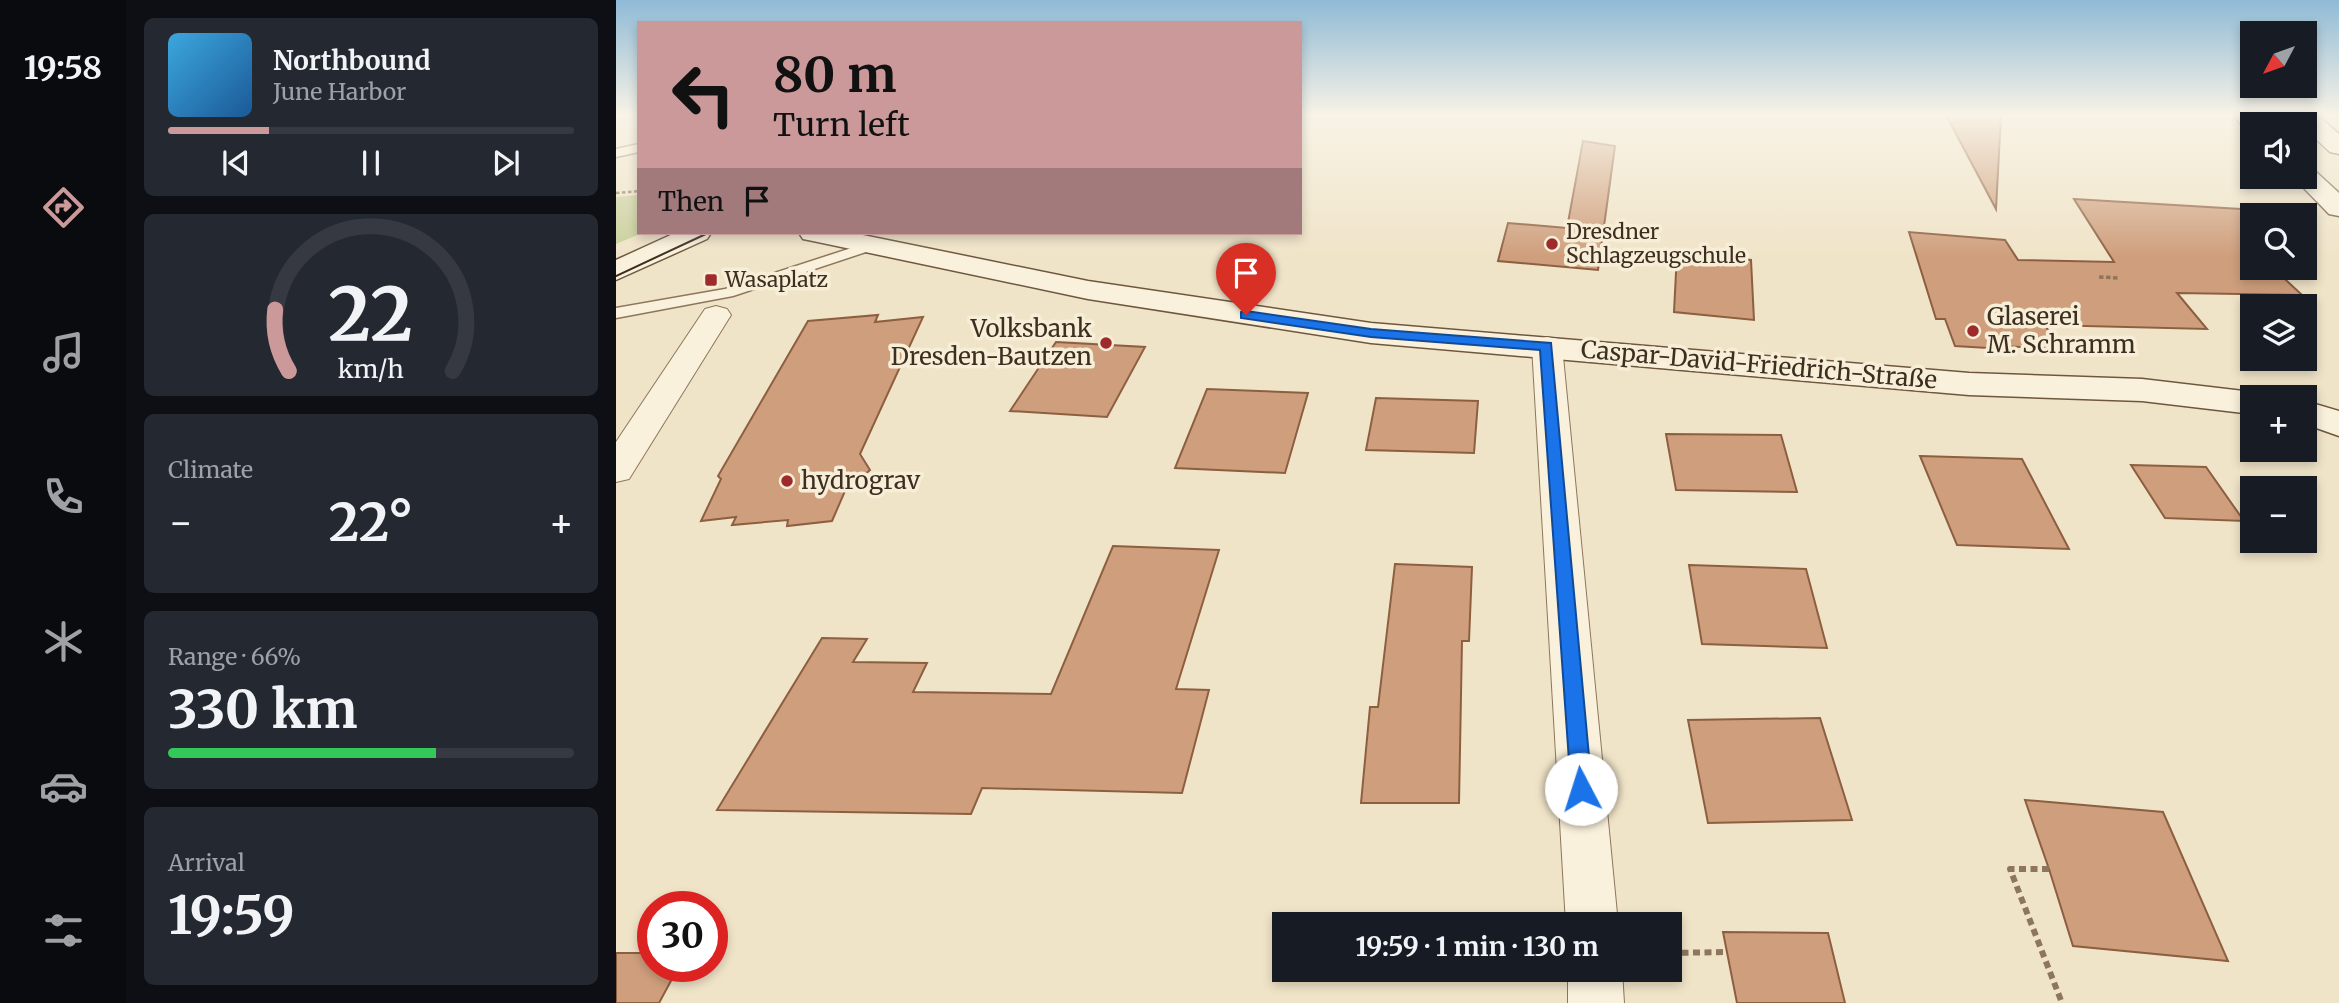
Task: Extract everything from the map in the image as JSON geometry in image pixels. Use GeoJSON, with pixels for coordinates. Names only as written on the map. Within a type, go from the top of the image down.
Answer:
{"type":"FeatureCollection","features":[{"type":"Feature","properties":{"kind":"street"},"geometry":{"type":"LineString","coordinates":[[2317,187],[2339,208]]}},
{"type":"Feature","properties":{"kind":"street"},"geometry":{"type":"LineString","coordinates":[[616,271],[693,235]]}},
{"type":"Feature","properties":{"kind":"street","name":"Caspar-David-Friedrich-Straße"},"geometry":{"type":"LineString","coordinates":[[822,235],[1088,290],[1371,333],[1969,384],[2142,390],[2240,402]]}},
{"type":"Feature","properties":{"kind":"street"},"geometry":{"type":"LineString","coordinates":[[616,470],[722,304]]}},
{"type":"Feature","properties":{"kind":"street"},"geometry":{"type":"LineString","coordinates":[[1546,346],[1591,912]]}},
{"type":"Feature","properties":{"kind":"street"},"geometry":{"type":"LineString","coordinates":[[2317,410],[2339,408]]}},
{"type":"Feature","properties":{"kind":"street"},"geometry":{"type":"LineString","coordinates":[[2317,416],[2339,424]]}},
{"type":"Feature","properties":{"kind":"street"},"geometry":{"type":"LineString","coordinates":[[1595,982],[1596,1003]]}},
{"type":"Feature","properties":{"kind":"lane"},"geometry":{"type":"LineString","coordinates":[[616,313],[701,300],[722,304],[870,246]]}},
{"type":"Feature","properties":{"kind":"path"},"geometry":{"type":"LineString","coordinates":[[616,193],[637,191]]}},
{"type":"Feature","properties":{"kind":"path"},"geometry":{"type":"LineString","coordinates":[[2099,278],[2118,278]]}},
{"type":"Feature","properties":{"kind":"path"},"geometry":{"type":"LineString","coordinates":[[2049,869],[2010,869],[2062,1003]]}},
{"type":"Feature","properties":{"kind":"path"},"geometry":{"type":"LineString","coordinates":[[1682,953],[1727,952]]}},
{"type":"Feature","properties":{"kind":"green space"},"geometry":{"type":"Polygon","coordinates":[[[637,195],[637,235],[616,244],[616,197],[637,195]]]}},
{"type":"Feature","properties":{"kind":"building","name":"Dresdner Schlagzeugschule"},"geometry":{"type":"Polygon","coordinates":[[[1579,162],[1613,162],[1598,270],[1498,261],[1508,223],[1567,228],[1579,162]]]}},
{"type":"Feature","properties":{"kind":"building"},"geometry":{"type":"Polygon","coordinates":[[[1971,162],[1999,162],[1996,209],[1971,162]]]}},
{"type":"Feature","properties":{"kind":"building"},"geometry":{"type":"Polygon","coordinates":[[[2074,199],[2240,209],[2240,280],[2286,280],[2301,294],[2177,293],[2207,329],[2045,325],[2060,349],[1955,346],[1945,319],[1936,319],[1909,232],[2005,240],[2018,260],[2114,262],[2074,199]]]}},
{"type":"Feature","properties":{"kind":"building"},"geometry":{"type":"Polygon","coordinates":[[[1677,253],[1751,260],[1754,320],[1674,312],[1677,253]]]}},
{"type":"Feature","properties":{"kind":"building"},"geometry":{"type":"Polygon","coordinates":[[[878,315],[875,322],[923,317],[860,454],[870,470],[845,491],[832,521],[787,526],[788,520],[732,525],[736,517],[701,521],[721,479],[718,476],[808,321],[878,315]]]}},
{"type":"Feature","properties":{"kind":"building"},"geometry":{"type":"Polygon","coordinates":[[[1056,342],[1145,347],[1107,417],[1010,411],[1056,342]]]}},
{"type":"Feature","properties":{"kind":"building"},"geometry":{"type":"Polygon","coordinates":[[[1207,389],[1308,393],[1285,473],[1175,468],[1207,389]]]}},
{"type":"Feature","properties":{"kind":"building"},"geometry":{"type":"Polygon","coordinates":[[[1376,398],[1478,401],[1474,453],[1366,450],[1376,398]]]}},
{"type":"Feature","properties":{"kind":"building"},"geometry":{"type":"Polygon","coordinates":[[[1666,434],[1781,435],[1797,492],[1676,490],[1666,434]]]}},
{"type":"Feature","properties":{"kind":"building"},"geometry":{"type":"Polygon","coordinates":[[[1920,456],[2022,459],[2069,549],[1957,545],[1920,456]]]}},
{"type":"Feature","properties":{"kind":"building"},"geometry":{"type":"Polygon","coordinates":[[[2131,465],[2206,467],[2240,515],[2240,521],[2165,518],[2131,465]]]}},
{"type":"Feature","properties":{"kind":"building"},"geometry":{"type":"Polygon","coordinates":[[[1113,546],[1219,550],[1176,689],[1209,690],[1182,793],[982,788],[971,814],[717,810],[822,638],[867,639],[853,662],[927,663],[913,692],[1051,694],[1113,546]]]}},
{"type":"Feature","properties":{"kind":"building"},"geometry":{"type":"Polygon","coordinates":[[[1395,564],[1472,567],[1469,641],[1462,641],[1459,803],[1361,803],[1370,707],[1378,707],[1395,564]]]}},
{"type":"Feature","properties":{"kind":"building"},"geometry":{"type":"Polygon","coordinates":[[[1689,565],[1806,569],[1827,648],[1702,644],[1689,565]]]}},
{"type":"Feature","properties":{"kind":"building"},"geometry":{"type":"Polygon","coordinates":[[[1820,718],[1852,820],[1708,823],[1688,720],[1820,718]]]}},
{"type":"Feature","properties":{"kind":"building"},"geometry":{"type":"Polygon","coordinates":[[[2025,800],[2163,812],[2228,961],[2073,946],[2025,800]]]}},
{"type":"Feature","properties":{"kind":"building"},"geometry":{"type":"Polygon","coordinates":[[[1723,932],[1828,933],[1845,1003],[1737,1003],[1723,932]]]}},
{"type":"Feature","properties":{"kind":"building"},"geometry":{"type":"Polygon","coordinates":[[[616,953],[637,953],[637,982],[670,982],[659,1003],[616,1003],[616,953]]]}},
{"type":"Feature","properties":{"kind":"tram line"},"geometry":{"type":"LineString","coordinates":[[616,276],[704,235]]}},
{"type":"Feature","properties":{"kind":"place","name":"Dresdner Schlagzeugschule"},"geometry":{"type":"Point","coordinates":[1552,244]}},
{"type":"Feature","properties":{"kind":"place","name":"Wasaplatz"},"geometry":{"type":"Point","coordinates":[711,280]}},
{"type":"Feature","properties":{"kind":"place","name":"Glaserei M. Schramm"},"geometry":{"type":"Point","coordinates":[1973,331]}},
{"type":"Feature","properties":{"kind":"place","name":"Volksbank Dresden-Bautzen"},"geometry":{"type":"Point","coordinates":[1106,343]}},
{"type":"Feature","properties":{"kind":"place","name":"hydrograv"},"geometry":{"type":"Point","coordinates":[787,481]}},
{"type":"Feature","properties":{"kind":"route"},"geometry":{"type":"LineString","coordinates":[[1246,315],[1371,333],[1546,346],[1581,789]]}}]}
